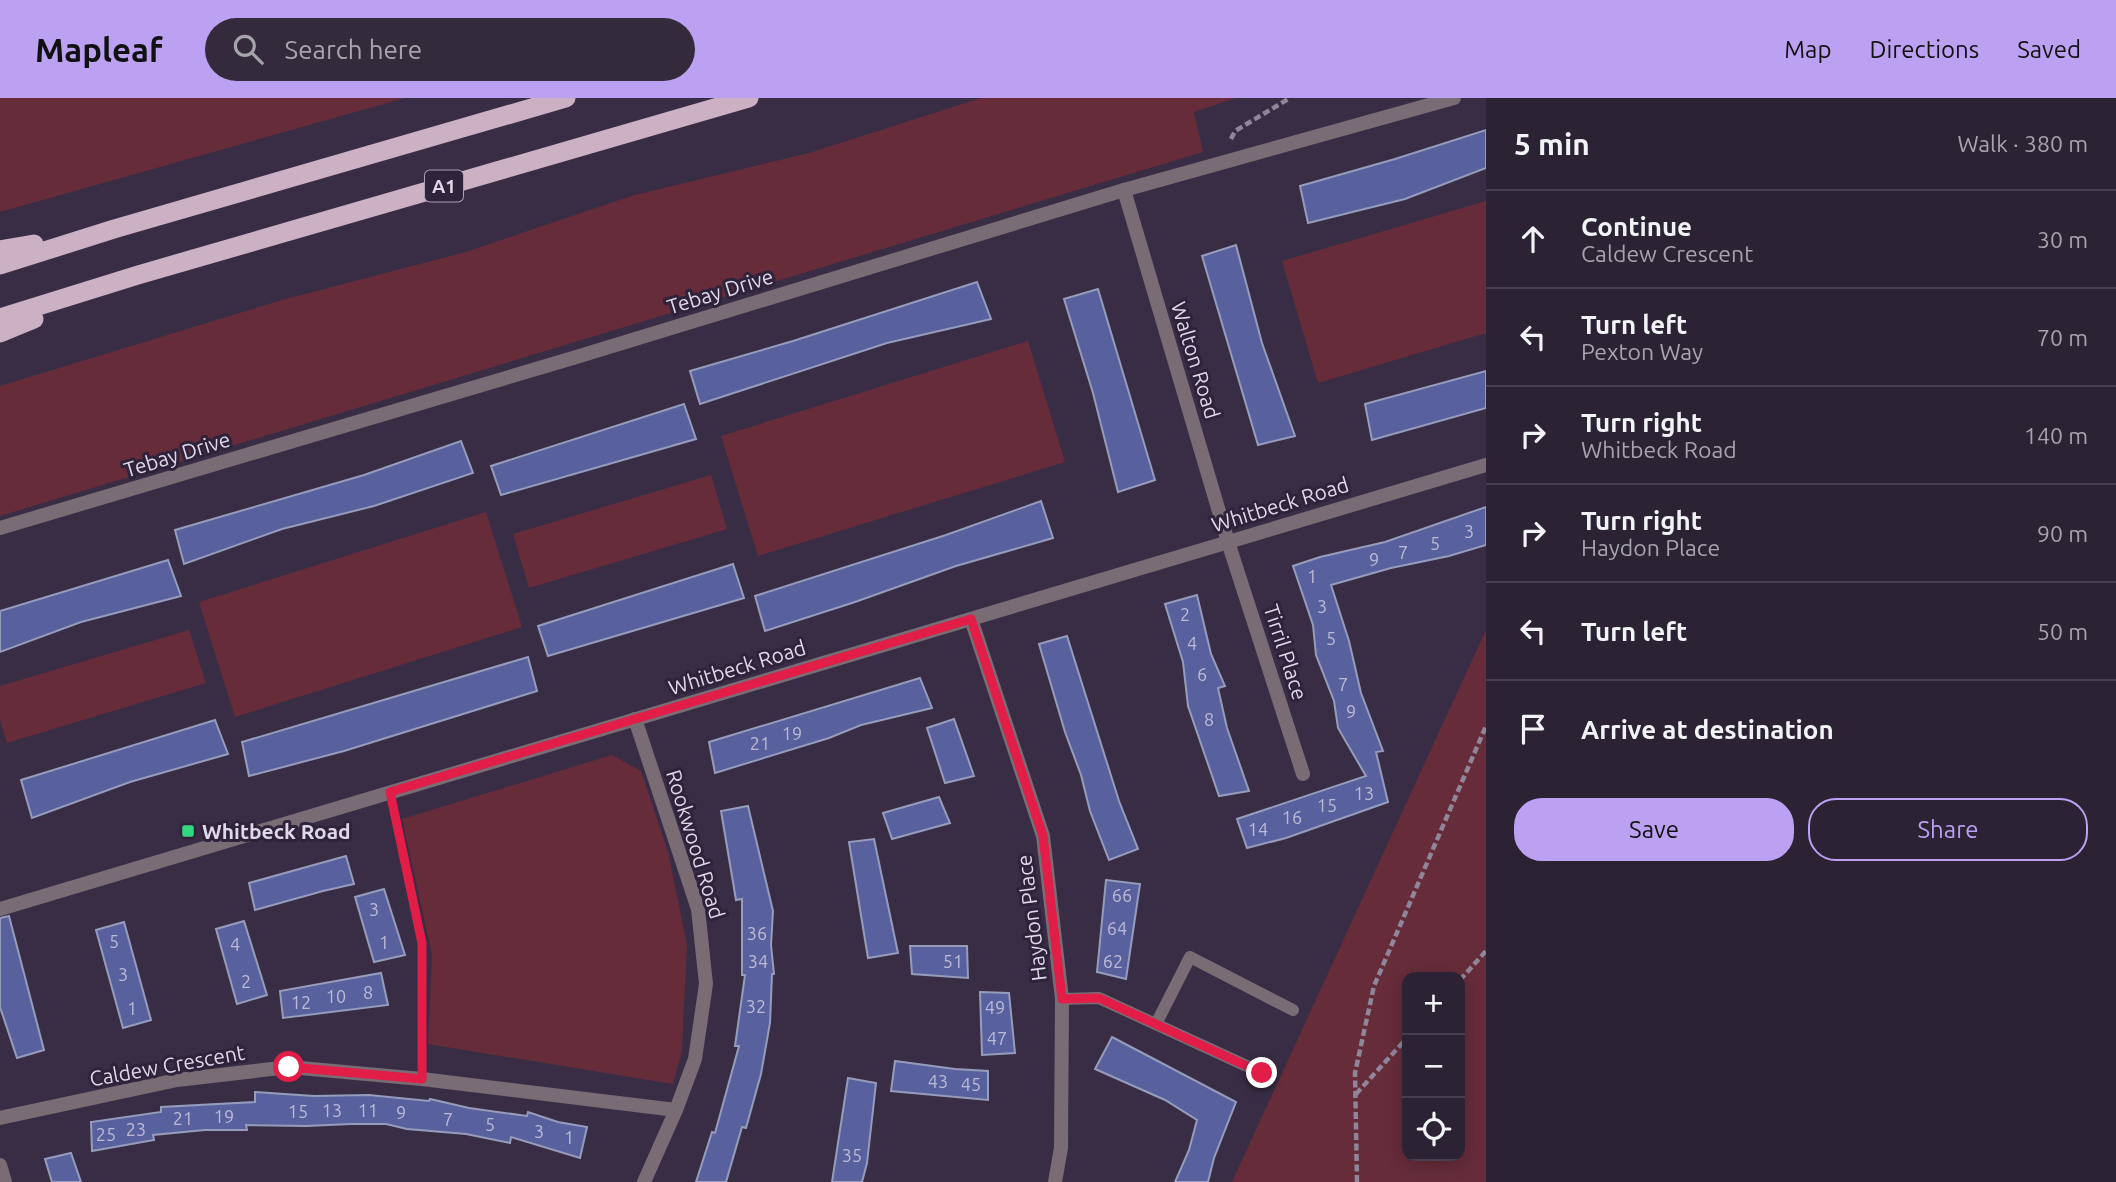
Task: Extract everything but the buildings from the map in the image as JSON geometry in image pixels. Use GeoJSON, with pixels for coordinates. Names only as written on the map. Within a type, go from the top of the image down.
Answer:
{"type":"FeatureCollection","features":[{"type":"Feature","properties":{"kind":"highway","name":"A1"},"geometry":{"type":"LineString","coordinates":[[0,265],[114,229],[566,98]]}},
{"type":"Feature","properties":{"kind":"highway","name":"A1"},"geometry":{"type":"LineString","coordinates":[[0,318],[138,275],[749,98]]}},
{"type":"Feature","properties":{"kind":"highway"},"geometry":{"type":"LineString","coordinates":[[0,250],[114,229]]}},
{"type":"Feature","properties":{"kind":"highway"},"geometry":{"type":"LineString","coordinates":[[0,333],[138,275]]}},
{"type":"Feature","properties":{"kind":"street","name":"Tebay Drive"},"geometry":{"type":"LineString","coordinates":[[0,528],[586,354],[1124,190],[1454,98]]}},
{"type":"Feature","properties":{"kind":"street","name":"Walton Road"},"geometry":{"type":"LineString","coordinates":[[1124,190],[1228,542]]}},
{"type":"Feature","properties":{"kind":"street","name":"Whitbeck Road"},"geometry":{"type":"LineString","coordinates":[[0,909],[1486,465]]}},
{"type":"Feature","properties":{"kind":"street","name":"Tirril Place"},"geometry":{"type":"LineString","coordinates":[[1228,542],[1303,774]]}},
{"type":"Feature","properties":{"kind":"street","name":"Haydon Place"},"geometry":{"type":"LineString","coordinates":[[971,619],[1043,836],[1062,999],[1061,1148],[1055,1182]]}},
{"type":"Feature","properties":{"kind":"street","name":"Rookwood Road"},"geometry":{"type":"LineString","coordinates":[[635,719],[698,909],[706,984],[695,1059],[644,1182]]}},
{"type":"Feature","properties":{"kind":"street","name":"Caldew Crescent"},"geometry":{"type":"LineString","coordinates":[[0,1118],[177,1080],[289,1067],[422,1079],[676,1110]]}},
{"type":"Feature","properties":{"kind":"street"},"geometry":{"type":"LineString","coordinates":[[0,1165],[5,1182]]}},
{"type":"Feature","properties":{"kind":"lane"},"geometry":{"type":"LineString","coordinates":[[1156,1024],[1190,957],[1293,1010]]}},
{"type":"Feature","properties":{"kind":"lane"},"geometry":{"type":"LineString","coordinates":[[1062,999],[1099,998],[1262,1073]]}},
{"type":"Feature","properties":{"kind":"path"},"geometry":{"type":"LineString","coordinates":[[1220,163],[1235,131],[1290,98]]}},
{"type":"Feature","properties":{"kind":"path"},"geometry":{"type":"LineString","coordinates":[[1357,1182],[1355,1073],[1374,986],[1486,726]]}},
{"type":"Feature","properties":{"kind":"path"},"geometry":{"type":"LineString","coordinates":[[390,792],[422,943],[422,1079]]}},
{"type":"Feature","properties":{"kind":"path"},"geometry":{"type":"LineString","coordinates":[[1465,974],[1486,951]]}},
{"type":"Feature","properties":{"kind":"path"},"geometry":{"type":"LineString","coordinates":[[1355,1095],[1402,1043]]}},
{"type":"Feature","properties":{"kind":"shaded area"},"geometry":{"type":"Polygon","coordinates":[[[0,98],[405,98],[0,212],[0,98]]]}},
{"type":"Feature","properties":{"kind":"shaded area"},"geometry":{"type":"Polygon","coordinates":[[[981,98],[1236,98],[1194,112],[1203,152],[0,516],[0,386],[282,300],[466,252],[631,196],[809,153],[981,98]]]}},
{"type":"Feature","properties":{"kind":"shaded area"},"geometry":{"type":"Polygon","coordinates":[[[1486,201],[1486,333],[1318,383],[1282,261],[1486,201]]]}},
{"type":"Feature","properties":{"kind":"shaded area"},"geometry":{"type":"Polygon","coordinates":[[[1028,341],[1065,462],[758,556],[721,436],[1028,341]]]}},
{"type":"Feature","properties":{"kind":"shaded area"},"geometry":{"type":"Polygon","coordinates":[[[711,475],[727,529],[529,588],[513,534],[711,475]]]}},
{"type":"Feature","properties":{"kind":"shaded area"},"geometry":{"type":"Polygon","coordinates":[[[486,512],[522,627],[235,717],[199,602],[486,512]]]}},
{"type":"Feature","properties":{"kind":"shaded area"},"geometry":{"type":"Polygon","coordinates":[[[189,630],[206,683],[7,743],[0,720],[0,686],[189,630]]]}},
{"type":"Feature","properties":{"kind":"shaded area"},"geometry":{"type":"Polygon","coordinates":[[[1486,630],[1486,1182],[1232,1182],[1486,630]]]}},
{"type":"Feature","properties":{"kind":"shaded area"},"geometry":{"type":"Polygon","coordinates":[[[612,755],[641,771],[668,852],[687,945],[682,1050],[673,1084],[428,1044],[432,955],[402,819],[612,755]]]}},
{"type":"Feature","properties":{"kind":"place","name":"Whitbeck Road"},"geometry":{"type":"Point","coordinates":[188,831]}},
{"type":"Feature","properties":{"kind":"route"},"geometry":{"type":"LineString","coordinates":[[289,1067],[422,1079],[422,943],[390,792],[971,619],[1043,836],[1062,999],[1099,998],[1262,1073]]}}]}
